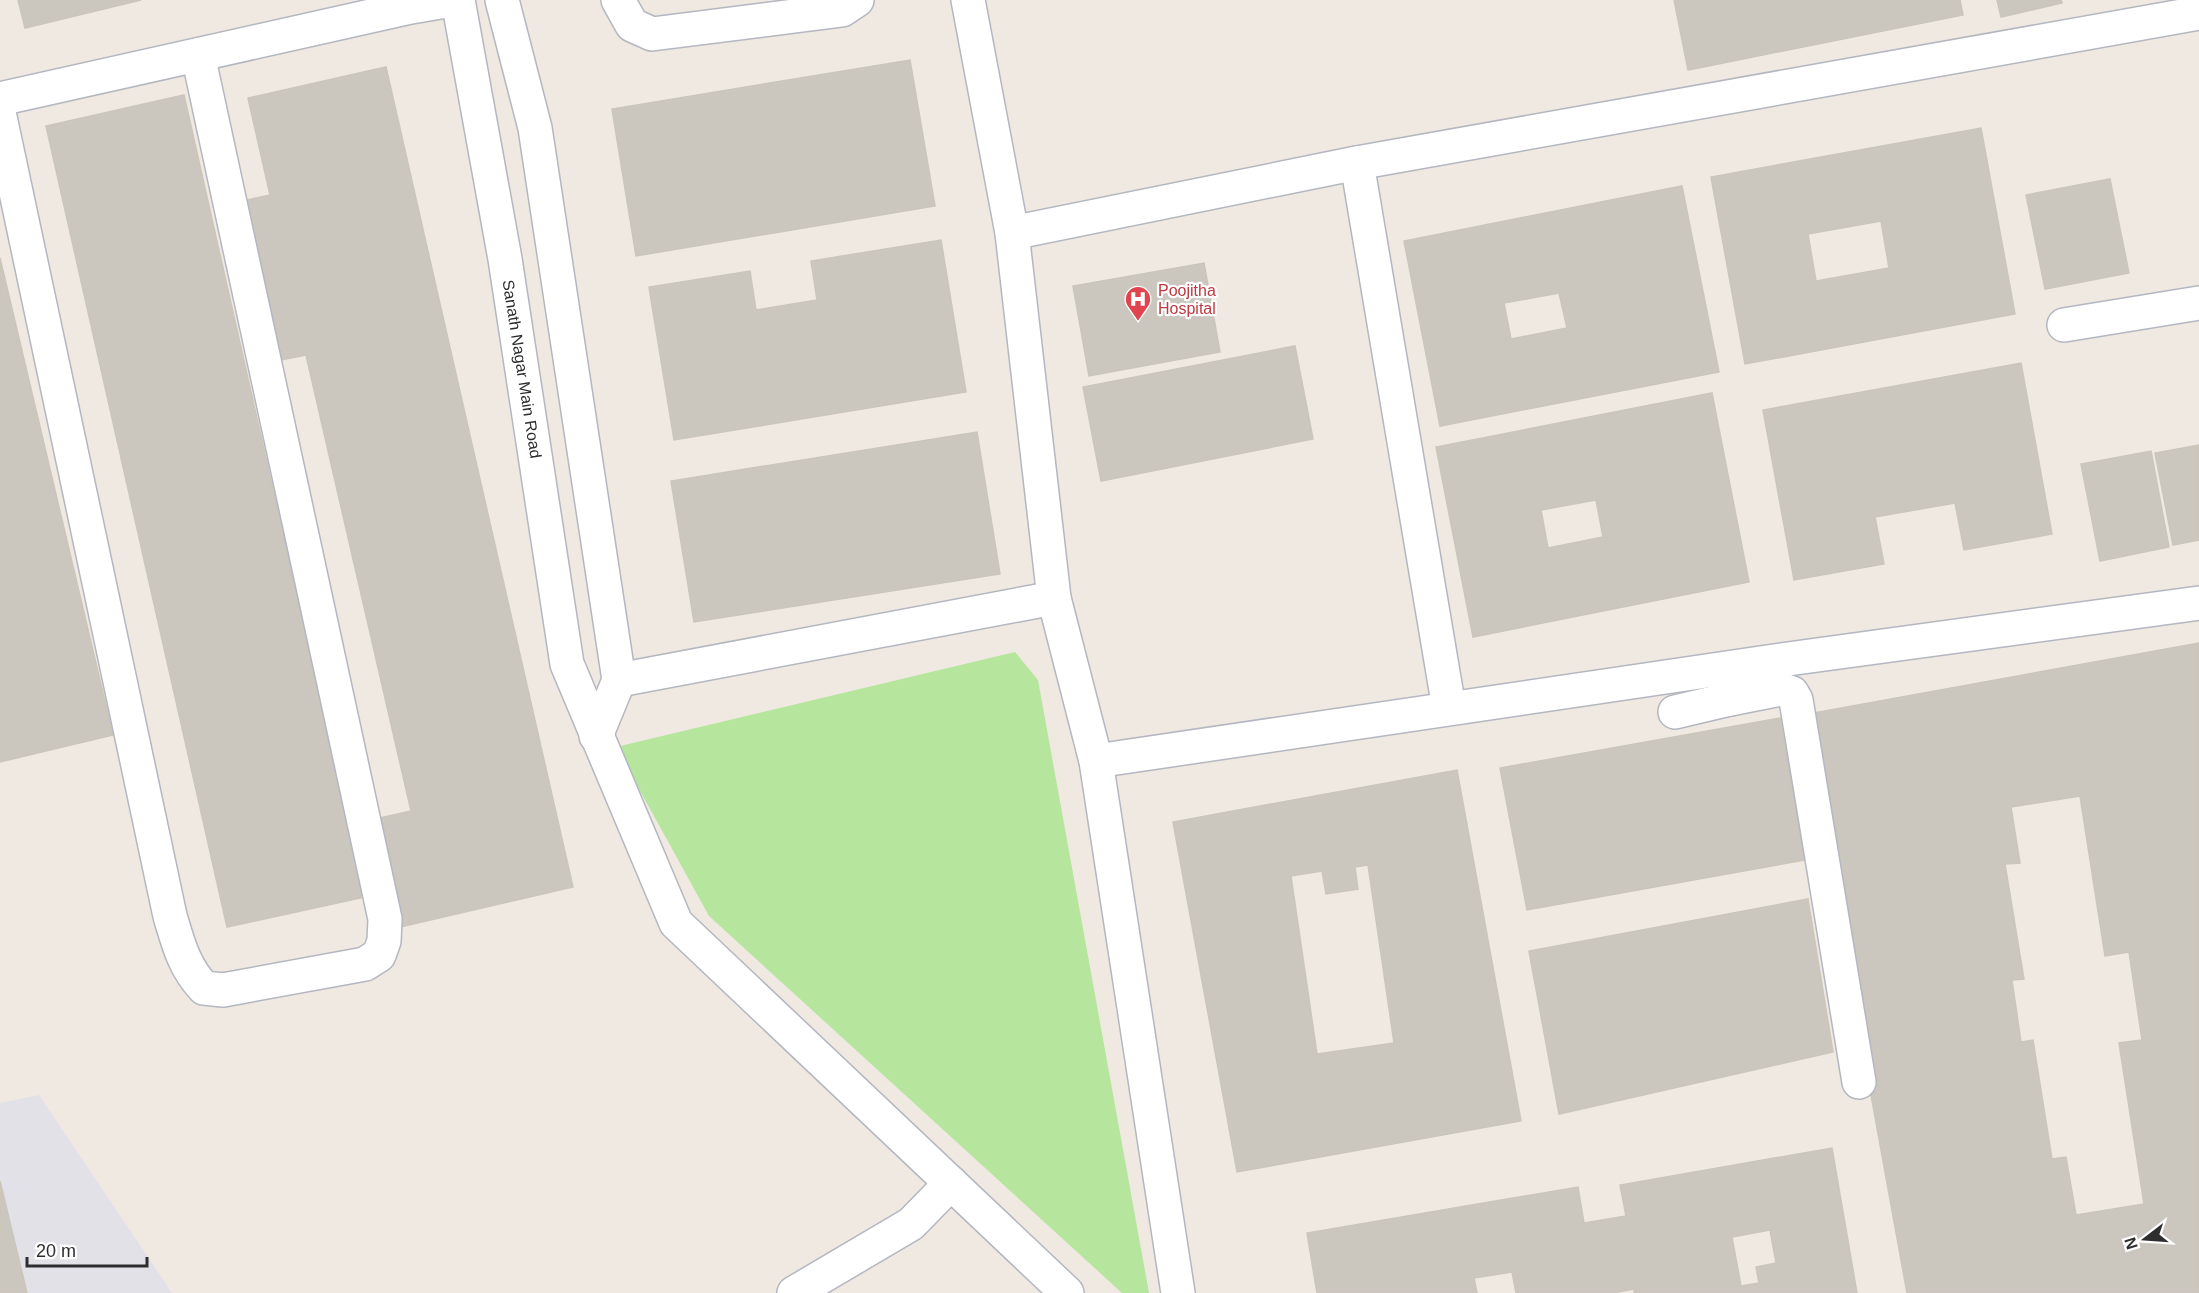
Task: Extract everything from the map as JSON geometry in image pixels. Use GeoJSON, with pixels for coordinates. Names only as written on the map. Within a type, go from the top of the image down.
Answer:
{"type":"FeatureCollection","features":[{"type":"Feature","properties":{"kind":"street"},"geometry":{"type":"LineString","coordinates":[[0,99],[411,7],[452,0]]}},
{"type":"Feature","properties":{"kind":"street","name":"Sanath Nagar Main Road"},"geometry":{"type":"LineString","coordinates":[[458,0],[505,259],[567,664],[676,923],[1067,1293]]}},
{"type":"Feature","properties":{"kind":"street"},"geometry":{"type":"LineString","coordinates":[[502,0],[535,128],[619,680],[596,735]]}},
{"type":"Feature","properties":{"kind":"street"},"geometry":{"type":"LineString","coordinates":[[618,0],[632,25],[652,34],[842,10],[857,0]]}},
{"type":"Feature","properties":{"kind":"street"},"geometry":{"type":"LineString","coordinates":[[968,0],[1012,233],[1054,598],[1096,761],[1178,1293]]}},
{"type":"Feature","properties":{"kind":"street"},"geometry":{"type":"LineString","coordinates":[[1012,233],[1357,163],[2199,13]]}},
{"type":"Feature","properties":{"kind":"street"},"geometry":{"type":"LineString","coordinates":[[0,117],[170,916],[184,959],[192,975],[204,988],[223,990],[365,964],[379,955],[384,941],[385,919],[198,55]]}},
{"type":"Feature","properties":{"kind":"street"},"geometry":{"type":"LineString","coordinates":[[1357,163],[1449,708]]}},
{"type":"Feature","properties":{"kind":"street"},"geometry":{"type":"LineString","coordinates":[[2064,325],[2199,303]]}},
{"type":"Feature","properties":{"kind":"street"},"geometry":{"type":"LineString","coordinates":[[619,680],[1054,598]]}},
{"type":"Feature","properties":{"kind":"street"},"geometry":{"type":"LineString","coordinates":[[1705,692],[2199,603]]}},
{"type":"Feature","properties":{"kind":"street"},"geometry":{"type":"LineString","coordinates":[[1096,761],[1449,708],[1705,692],[1781,689],[1792,693],[1796,700],[1859,1082]]}},
{"type":"Feature","properties":{"kind":"street"},"geometry":{"type":"LineString","coordinates":[[794,1293],[911,1224],[951,1183]]}},
{"type":"Feature","properties":{"kind":"shaded area"},"geometry":{"type":"Polygon","coordinates":[[[39,1095],[172,1293],[0,1293],[0,1103],[39,1095]]]}},
{"type":"Feature","properties":{"kind":"green space"},"geometry":{"type":"Polygon","coordinates":[[[1015,652],[1038,680],[1149,1293],[1122,1293],[709,916],[616,747],[1015,652]]]}},
{"type":"Feature","properties":{"kind":"building"},"geometry":{"type":"Polygon","coordinates":[[[18,0],[141,0],[25,28],[18,0]]]}},
{"type":"Feature","properties":{"kind":"building"},"geometry":{"type":"Polygon","coordinates":[[[1674,0],[1960,0],[1963,15],[1688,70],[1674,0]]]}},
{"type":"Feature","properties":{"kind":"building"},"geometry":{"type":"Polygon","coordinates":[[[1997,0],[2061,0],[2062,3],[2001,17],[1997,0]]]}},
{"type":"Feature","properties":{"kind":"building"},"geometry":{"type":"Polygon","coordinates":[[[910,60],[935,206],[636,256],[612,109],[910,60]]]}},
{"type":"Feature","properties":{"kind":"building"},"geometry":{"type":"Polygon","coordinates":[[[386,67],[573,887],[400,927],[375,819],[411,811],[306,355],[270,362],[234,203],[270,195],[248,98],[386,67]]]}},
{"type":"Feature","properties":{"kind":"building"},"geometry":{"type":"Polygon","coordinates":[[[184,95],[365,897],[227,927],[46,126],[184,95]]]}},
{"type":"Feature","properties":{"kind":"building"},"geometry":{"type":"Polygon","coordinates":[[[1981,128],[2015,314],[1745,364],[1711,177],[1981,128]],[[1881,221],[1808,234],[1816,281],[1889,268],[1881,221]]]}},
{"type":"Feature","properties":{"kind":"building"},"geometry":{"type":"Polygon","coordinates":[[[2110,179],[2129,273],[2045,289],[2026,195],[2110,179]]]}},
{"type":"Feature","properties":{"kind":"building"},"geometry":{"type":"Polygon","coordinates":[[[1682,186],[1719,372],[1440,426],[1404,241],[1682,186]],[[1559,293],[1504,303],[1511,339],[1567,328],[1559,293]]]}},
{"type":"Feature","properties":{"kind":"building"},"geometry":{"type":"Polygon","coordinates":[[[941,240],[966,392],[674,440],[649,287],[750,271],[756,310],[817,300],[811,261],[941,240]]]}},
{"type":"Feature","properties":{"kind":"building"},"geometry":{"type":"Polygon","coordinates":[[[0,258],[113,735],[0,762],[0,258]]]}},
{"type":"Feature","properties":{"kind":"building"},"geometry":{"type":"Polygon","coordinates":[[[1204,263],[1220,352],[1089,376],[1073,286],[1204,263]]]}},
{"type":"Feature","properties":{"kind":"building"},"geometry":{"type":"Polygon","coordinates":[[[1295,346],[1313,439],[1101,481],[1083,387],[1295,346]]]}},
{"type":"Feature","properties":{"kind":"building"},"geometry":{"type":"Polygon","coordinates":[[[2021,363],[2052,534],[1964,550],[1955,503],[1875,517],[1884,564],[1794,580],[1763,410],[2021,363]]]}},
{"type":"Feature","properties":{"kind":"building"},"geometry":{"type":"Polygon","coordinates":[[[1712,393],[1749,582],[1473,637],[1436,447],[1712,393]],[[1596,500],[1541,510],[1548,548],[1603,537],[1596,500]]]}},
{"type":"Feature","properties":{"kind":"building"},"geometry":{"type":"Polygon","coordinates":[[[977,432],[1000,574],[694,622],[671,481],[977,432]]]}},
{"type":"Feature","properties":{"kind":"building"},"geometry":{"type":"Polygon","coordinates":[[[2199,445],[2199,540],[2173,545],[2155,453],[2199,445]]]}},
{"type":"Feature","properties":{"kind":"building"},"geometry":{"type":"Polygon","coordinates":[[[2151,451],[2169,547],[2100,561],[2081,464],[2151,451]]]}},
{"type":"Feature","properties":{"kind":"building"},"geometry":{"type":"Polygon","coordinates":[[[2199,643],[2199,1293],[1907,1293],[1802,715],[2199,643]],[[2080,796],[2011,807],[2020,863],[2005,864],[2024,979],[2012,980],[2021,1042],[2033,1040],[2052,1159],[2066,1157],[2076,1215],[2144,1204],[2119,1043],[2142,1040],[2129,952],[2105,956],[2080,796]]]}},
{"type":"Feature","properties":{"kind":"building"},"geometry":{"type":"Polygon","coordinates":[[[1780,718],[1805,860],[1527,910],[1500,768],[1780,718]]]}},
{"type":"Feature","properties":{"kind":"building"},"geometry":{"type":"Polygon","coordinates":[[[1457,770],[1521,1121],[1237,1172],[1173,822],[1457,770]],[[1368,865],[1355,867],[1358,889],[1326,894],[1322,871],[1291,876],[1317,1054],[1394,1043],[1368,865]]]}},
{"type":"Feature","properties":{"kind":"building"},"geometry":{"type":"Polygon","coordinates":[[[1808,899],[1833,1052],[1559,1114],[1529,951],[1808,899]]]}},
{"type":"Feature","properties":{"kind":"building"},"geometry":{"type":"Polygon","coordinates":[[[1832,1148],[1857,1293],[1634,1293],[1634,1289],[1612,1293],[1516,1293],[1512,1272],[1474,1278],[1477,1293],[1317,1293],[1307,1233],[1578,1187],[1584,1223],[1626,1216],[1620,1185],[1832,1148]],[[1770,1230],[1732,1237],[1741,1286],[1759,1283],[1756,1267],[1776,1263],[1770,1230]]]}},
{"type":"Feature","properties":{"kind":"building"},"geometry":{"type":"Polygon","coordinates":[[[0,1181],[27,1293],[0,1293],[0,1181]]]}},
{"type":"Feature","properties":{"kind":"place","name":"Poojitha Hospital"},"geometry":{"type":"Point","coordinates":[1138,322]}}]}
